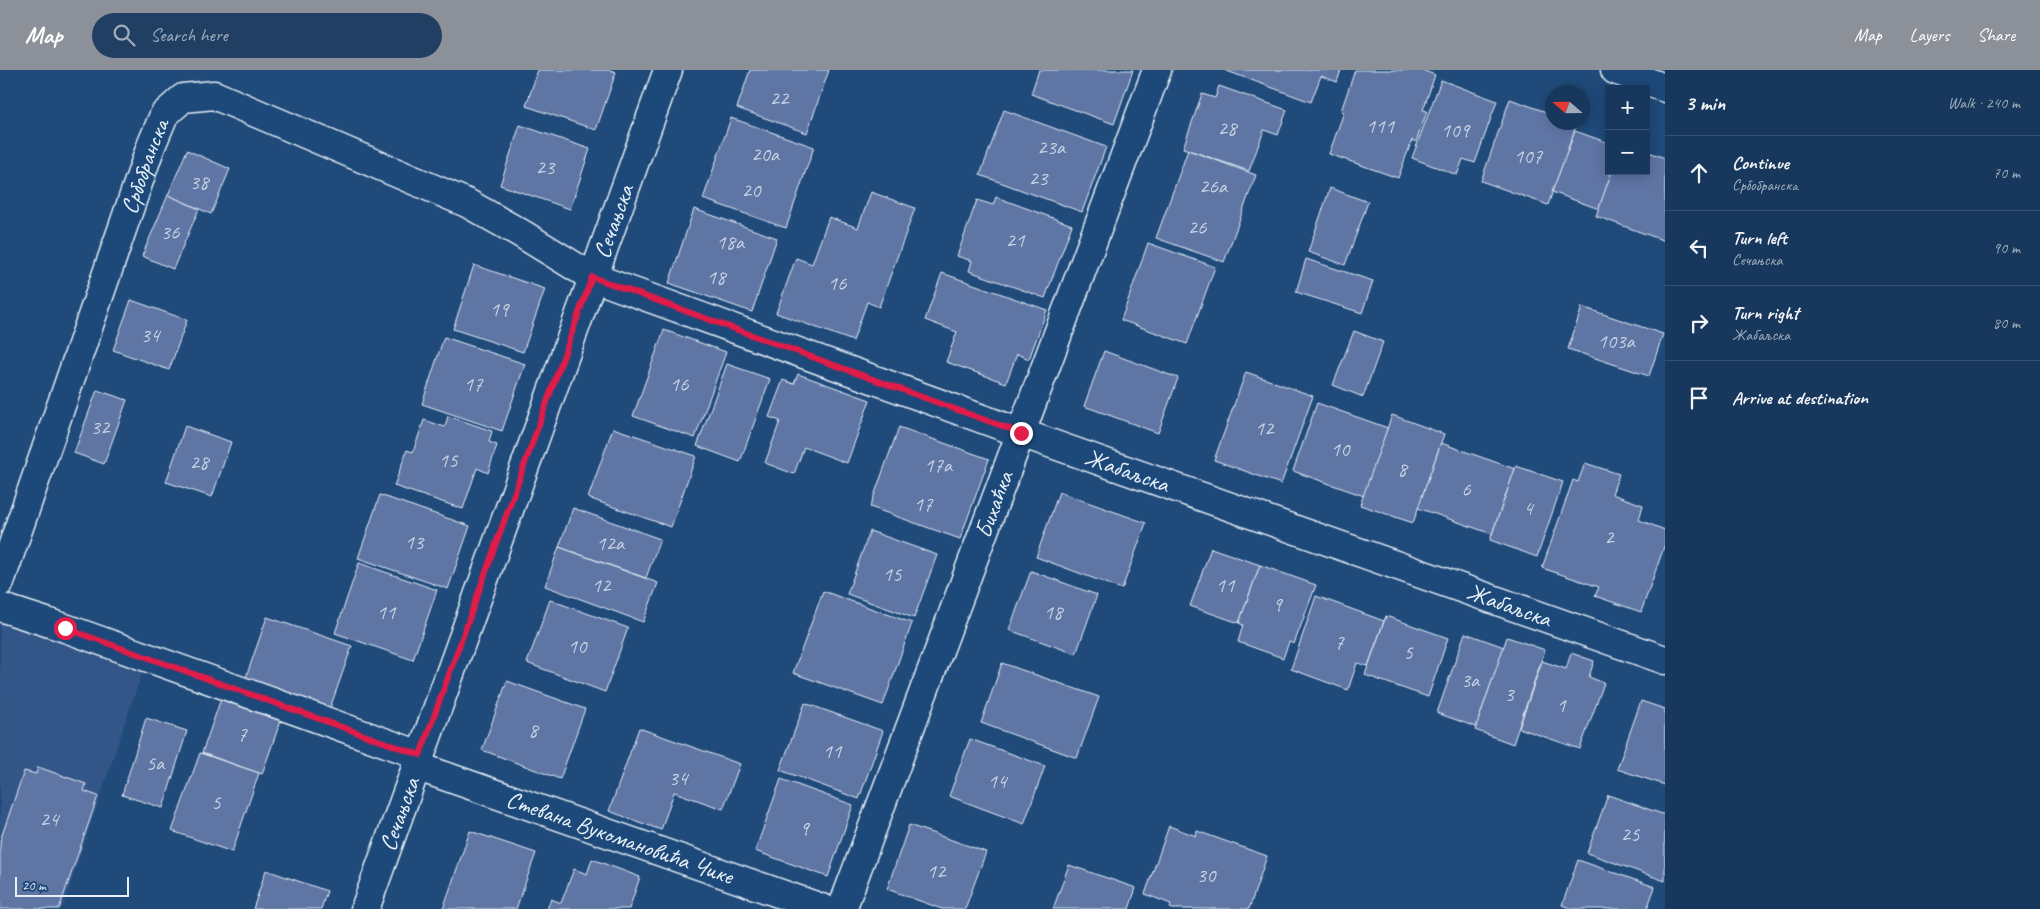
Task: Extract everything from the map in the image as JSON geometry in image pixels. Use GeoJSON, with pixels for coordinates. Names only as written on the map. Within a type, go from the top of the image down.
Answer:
{"type":"FeatureCollection","features":[{"type":"Feature","properties":{"kind":"street","name":"Сечањска"},"geometry":{"type":"LineString","coordinates":[[365,909],[668,70]]}},
{"type":"Feature","properties":{"kind":"street","name":"Бихаћка"},"geometry":{"type":"LineString","coordinates":[[842,909],[1156,70]]}},
{"type":"Feature","properties":{"kind":"street"},"geometry":{"type":"LineString","coordinates":[[1615,70],[1665,88]]}},
{"type":"Feature","properties":{"kind":"street","name":"Србобранска"},"geometry":{"type":"LineString","coordinates":[[0,582],[151,146],[164,115],[183,98],[214,95],[467,203],[592,277]]}},
{"type":"Feature","properties":{"kind":"street","name":"Жабаљска"},"geometry":{"type":"LineString","coordinates":[[592,277],[1021,433],[1665,660]]}},
{"type":"Feature","properties":{"kind":"street"},"geometry":{"type":"LineString","coordinates":[[0,607],[65,628],[418,760]]}},
{"type":"Feature","properties":{"kind":"street","name":"Стевана Вукомановића Чике"},"geometry":{"type":"LineString","coordinates":[[418,760],[824,909]]}},
{"type":"Feature","properties":{"kind":"shaded area"},"geometry":{"type":"Polygon","coordinates":[[[0,614],[145,664],[62,909],[0,909],[0,614]]]}},
{"type":"Feature","properties":{"kind":"building"},"geometry":{"type":"Polygon","coordinates":[[[538,70],[610,70],[616,72],[596,130],[526,106],[538,70]]]}},
{"type":"Feature","properties":{"kind":"building"},"geometry":{"type":"Polygon","coordinates":[[[750,70],[829,70],[807,133],[737,108],[750,70]]]}},
{"type":"Feature","properties":{"kind":"building"},"geometry":{"type":"Polygon","coordinates":[[[1039,70],[1133,70],[1114,124],[1031,94],[1039,70]]]}},
{"type":"Feature","properties":{"kind":"building"},"geometry":{"type":"Polygon","coordinates":[[[1224,70],[1341,70],[1337,82],[1321,76],[1311,102],[1224,70]]]}},
{"type":"Feature","properties":{"kind":"building"},"geometry":{"type":"Polygon","coordinates":[[[1355,70],[1422,70],[1435,75],[1423,110],[1427,111],[1416,142],[1412,140],[1398,178],[1329,154],[1344,112],[1341,111],[1355,70]]]}},
{"type":"Feature","properties":{"kind":"building"},"geometry":{"type":"Polygon","coordinates":[[[1441,80],[1497,101],[1475,163],[1463,159],[1457,175],[1412,158],[1441,80]]]}},
{"type":"Feature","properties":{"kind":"building"},"geometry":{"type":"Polygon","coordinates":[[[1219,86],[1287,110],[1278,135],[1264,130],[1249,171],[1183,148],[1202,94],[1215,98],[1219,86]]]}},
{"type":"Feature","properties":{"kind":"building"},"geometry":{"type":"Polygon","coordinates":[[[1510,99],[1545,112],[1545,130],[1575,130],[1548,205],[1481,181],[1510,99]]]}},
{"type":"Feature","properties":{"kind":"building"},"geometry":{"type":"Polygon","coordinates":[[[1004,110],[1106,147],[1082,212],[980,175],[1004,110]]]}},
{"type":"Feature","properties":{"kind":"building"},"geometry":{"type":"Polygon","coordinates":[[[731,118],[814,147],[786,228],[703,199],[731,118]]]}},
{"type":"Feature","properties":{"kind":"building"},"geometry":{"type":"Polygon","coordinates":[[[520,125],[590,149],[570,209],[500,185],[520,125]]]}},
{"type":"Feature","properties":{"kind":"building"},"geometry":{"type":"Polygon","coordinates":[[[1575,131],[1605,142],[1605,175],[1611,175],[1599,209],[1552,192],[1575,131]]]}},
{"type":"Feature","properties":{"kind":"building"},"geometry":{"type":"Polygon","coordinates":[[[187,150],[230,169],[211,214],[168,195],[187,150]]]}},
{"type":"Feature","properties":{"kind":"building"},"geometry":{"type":"Polygon","coordinates":[[[1188,150],[1256,175],[1224,262],[1156,238],[1188,150]]]}},
{"type":"Feature","properties":{"kind":"building"},"geometry":{"type":"Polygon","coordinates":[[[1650,152],[1665,158],[1665,241],[1596,216],[1611,175],[1650,175],[1650,152]]]}},
{"type":"Feature","properties":{"kind":"building"},"geometry":{"type":"Polygon","coordinates":[[[1330,188],[1368,202],[1345,265],[1308,252],[1330,188]]]}},
{"type":"Feature","properties":{"kind":"building"},"geometry":{"type":"Polygon","coordinates":[[[871,192],[915,208],[879,307],[867,302],[853,341],[776,313],[796,258],[812,264],[829,217],[858,228],[871,192]]]}},
{"type":"Feature","properties":{"kind":"building"},"geometry":{"type":"Polygon","coordinates":[[[168,195],[199,209],[173,269],[142,256],[168,195]]]}},
{"type":"Feature","properties":{"kind":"building"},"geometry":{"type":"Polygon","coordinates":[[[996,197],[1072,225],[1045,298],[969,271],[972,261],[957,256],[977,200],[993,205],[996,197]]]}},
{"type":"Feature","properties":{"kind":"building"},"geometry":{"type":"Polygon","coordinates":[[[694,209],[777,238],[752,312],[669,283],[694,209]]]}},
{"type":"Feature","properties":{"kind":"building"},"geometry":{"type":"Polygon","coordinates":[[[1148,243],[1215,267],[1187,344],[1121,320],[1148,243]]]}},
{"type":"Feature","properties":{"kind":"building"},"geometry":{"type":"Polygon","coordinates":[[[1306,259],[1373,281],[1362,313],[1296,292],[1306,259]]]}},
{"type":"Feature","properties":{"kind":"building"},"geometry":{"type":"Polygon","coordinates":[[[474,265],[545,289],[523,352],[453,329],[474,265]]]}},
{"type":"Feature","properties":{"kind":"building"},"geometry":{"type":"Polygon","coordinates":[[[942,273],[1047,310],[1029,359],[1017,354],[1006,383],[946,362],[957,332],[925,320],[942,273]]]}},
{"type":"Feature","properties":{"kind":"building"},"geometry":{"type":"Polygon","coordinates":[[[131,300],[187,320],[169,370],[113,350],[131,300]]]}},
{"type":"Feature","properties":{"kind":"building"},"geometry":{"type":"Polygon","coordinates":[[[1582,307],[1663,334],[1649,376],[1568,349],[1582,307]]]}},
{"type":"Feature","properties":{"kind":"building"},"geometry":{"type":"Polygon","coordinates":[[[664,330],[726,352],[695,438],[633,416],[664,330]]]}},
{"type":"Feature","properties":{"kind":"building"},"geometry":{"type":"Polygon","coordinates":[[[1354,331],[1383,342],[1363,397],[1333,385],[1354,331]]]}},
{"type":"Feature","properties":{"kind":"building"},"geometry":{"type":"Polygon","coordinates":[[[444,337],[525,364],[502,431],[422,404],[444,337]]]}},
{"type":"Feature","properties":{"kind":"building"},"geometry":{"type":"Polygon","coordinates":[[[1104,351],[1178,378],[1158,433],[1084,406],[1104,351]]]}},
{"type":"Feature","properties":{"kind":"building"},"geometry":{"type":"Polygon","coordinates":[[[727,364],[770,379],[740,462],[697,446],[727,364]]]}},
{"type":"Feature","properties":{"kind":"building"},"geometry":{"type":"Polygon","coordinates":[[[1246,372],[1313,396],[1281,484],[1214,460],[1246,372]]]}},
{"type":"Feature","properties":{"kind":"building"},"geometry":{"type":"Polygon","coordinates":[[[798,374],[870,400],[847,463],[804,447],[794,474],[765,463],[780,421],[769,417],[783,380],[794,384],[798,374]]]}},
{"type":"Feature","properties":{"kind":"building"},"geometry":{"type":"Polygon","coordinates":[[[97,390],[127,400],[104,464],[74,453],[97,390]]]}},
{"type":"Feature","properties":{"kind":"building"},"geometry":{"type":"Polygon","coordinates":[[[1317,403],[1388,428],[1364,496],[1293,471],[1317,403]]]}},
{"type":"Feature","properties":{"kind":"building"},"geometry":{"type":"Polygon","coordinates":[[[1392,415],[1444,434],[1413,523],[1360,505],[1392,415]]]}},
{"type":"Feature","properties":{"kind":"building"},"geometry":{"type":"Polygon","coordinates":[[[448,416],[492,431],[489,442],[497,445],[488,473],[477,468],[463,509],[394,486],[407,450],[413,452],[424,420],[445,427],[448,416]]]}},
{"type":"Feature","properties":{"kind":"building"},"geometry":{"type":"Polygon","coordinates":[[[185,426],[231,442],[212,497],[166,482],[185,426]]]}},
{"type":"Feature","properties":{"kind":"building"},"geometry":{"type":"Polygon","coordinates":[[[899,427],[989,459],[960,539],[870,507],[899,427]]]}},
{"type":"Feature","properties":{"kind":"building"},"geometry":{"type":"Polygon","coordinates":[[[613,428],[696,456],[671,527],[588,498],[613,428]]]}},
{"type":"Feature","properties":{"kind":"building"},"geometry":{"type":"Polygon","coordinates":[[[1441,443],[1515,469],[1492,534],[1418,508],[1441,443]]]}},
{"type":"Feature","properties":{"kind":"building"},"geometry":{"type":"Polygon","coordinates":[[[1585,463],[1619,474],[1612,494],[1643,505],[1639,520],[1665,530],[1665,544],[1641,612],[1595,596],[1599,587],[1542,568],[1573,480],[1578,482],[1585,463]]]}},
{"type":"Feature","properties":{"kind":"building"},"geometry":{"type":"Polygon","coordinates":[[[1516,466],[1563,482],[1537,557],[1490,540],[1516,466]]]}},
{"type":"Feature","properties":{"kind":"building"},"geometry":{"type":"Polygon","coordinates":[[[1059,492],[1146,523],[1122,589],[1036,557],[1059,492]]]}},
{"type":"Feature","properties":{"kind":"building"},"geometry":{"type":"Polygon","coordinates":[[[380,495],[470,526],[448,589],[358,558],[380,495]]]}},
{"type":"Feature","properties":{"kind":"building"},"geometry":{"type":"Polygon","coordinates":[[[573,508],[660,539],[646,578],[559,547],[573,508]]]}},
{"type":"Feature","properties":{"kind":"building"},"geometry":{"type":"Polygon","coordinates":[[[870,531],[937,555],[914,618],[847,594],[870,531]]]}},
{"type":"Feature","properties":{"kind":"building"},"geometry":{"type":"Polygon","coordinates":[[[559,547],[658,583],[643,622],[545,586],[559,547]]]}},
{"type":"Feature","properties":{"kind":"building"},"geometry":{"type":"Polygon","coordinates":[[[1211,548],[1260,565],[1239,623],[1190,606],[1211,548]]]}},
{"type":"Feature","properties":{"kind":"building"},"geometry":{"type":"Polygon","coordinates":[[[359,563],[437,590],[413,660],[335,633],[359,563]]]}},
{"type":"Feature","properties":{"kind":"building"},"geometry":{"type":"Polygon","coordinates":[[[1260,565],[1316,585],[1294,644],[1289,642],[1283,658],[1238,642],[1243,625],[1239,623],[1260,565]]]}},
{"type":"Feature","properties":{"kind":"building"},"geometry":{"type":"Polygon","coordinates":[[[1031,571],[1097,595],[1076,654],[1009,630],[1031,571]]]}},
{"type":"Feature","properties":{"kind":"building"},"geometry":{"type":"Polygon","coordinates":[[[823,591],[912,623],[883,705],[793,673],[823,591]]]}},
{"type":"Feature","properties":{"kind":"building"},"geometry":{"type":"Polygon","coordinates":[[[1316,596],[1384,621],[1368,666],[1357,663],[1348,690],[1291,669],[1316,596]]]}},
{"type":"Feature","properties":{"kind":"building"},"geometry":{"type":"Polygon","coordinates":[[[550,600],[628,628],[605,692],[527,663],[550,600]]]}},
{"type":"Feature","properties":{"kind":"building"},"geometry":{"type":"Polygon","coordinates":[[[1386,616],[1448,638],[1428,697],[1365,675],[1386,616]]]}},
{"type":"Feature","properties":{"kind":"building"},"geometry":{"type":"Polygon","coordinates":[[[267,617],[352,646],[329,711],[244,683],[267,617]]]}},
{"type":"Feature","properties":{"kind":"building"},"geometry":{"type":"Polygon","coordinates":[[[1465,633],[1504,647],[1476,727],[1437,713],[1465,633]]]}},
{"type":"Feature","properties":{"kind":"building"},"geometry":{"type":"Polygon","coordinates":[[[1507,637],[1545,650],[1513,744],[1475,730],[1507,637]]]}},
{"type":"Feature","properties":{"kind":"building"},"geometry":{"type":"Polygon","coordinates":[[[1571,653],[1594,661],[1589,677],[1604,683],[1580,749],[1519,728],[1542,661],[1566,669],[1571,653]]]}},
{"type":"Feature","properties":{"kind":"building"},"geometry":{"type":"Polygon","coordinates":[[[1002,663],[1099,697],[1077,758],[981,723],[1002,663]]]}},
{"type":"Feature","properties":{"kind":"building"},"geometry":{"type":"Polygon","coordinates":[[[507,681],[585,709],[560,779],[482,750],[507,681]]]}},
{"type":"Feature","properties":{"kind":"building"},"geometry":{"type":"Polygon","coordinates":[[[223,693],[283,714],[262,774],[202,753],[223,693]]]}},
{"type":"Feature","properties":{"kind":"building"},"geometry":{"type":"Polygon","coordinates":[[[1641,701],[1665,709],[1665,785],[1617,769],[1641,701]]]}},
{"type":"Feature","properties":{"kind":"building"},"geometry":{"type":"Polygon","coordinates":[[[805,703],[883,731],[859,799],[780,770],[805,703]]]}},
{"type":"Feature","properties":{"kind":"building"},"geometry":{"type":"Polygon","coordinates":[[[146,718],[187,731],[163,808],[122,795],[146,718]]]}},
{"type":"Feature","properties":{"kind":"building"},"geometry":{"type":"Polygon","coordinates":[[[639,728],[740,764],[723,809],[674,792],[661,830],[609,811],[639,728]]]}},
{"type":"Feature","properties":{"kind":"building"},"geometry":{"type":"Polygon","coordinates":[[[970,739],[1045,766],[1024,824],[949,796],[970,739]]]}},
{"type":"Feature","properties":{"kind":"building"},"geometry":{"type":"Polygon","coordinates":[[[200,753],[259,773],[232,852],[172,831],[200,753]]]}},
{"type":"Feature","properties":{"kind":"building"},"geometry":{"type":"Polygon","coordinates":[[[38,767],[86,784],[84,791],[98,796],[59,909],[0,909],[0,841],[24,771],[36,774],[38,767]]]}},
{"type":"Feature","properties":{"kind":"building"},"geometry":{"type":"Polygon","coordinates":[[[781,779],[853,805],[828,877],[755,851],[781,779]]]}},
{"type":"Feature","properties":{"kind":"building"},"geometry":{"type":"Polygon","coordinates":[[[1608,795],[1665,815],[1665,881],[1587,853],[1608,795]]]}},
{"type":"Feature","properties":{"kind":"building"},"geometry":{"type":"Polygon","coordinates":[[[909,825],[986,852],[965,909],[942,909],[887,889],[909,825]]]}},
{"type":"Feature","properties":{"kind":"building"},"geometry":{"type":"Polygon","coordinates":[[[1169,826],[1196,836],[1197,831],[1267,856],[1249,909],[1173,909],[1170,908],[1171,904],[1145,894],[1169,826]]]}},
{"type":"Feature","properties":{"kind":"building"},"geometry":{"type":"Polygon","coordinates":[[[470,831],[536,853],[516,909],[443,909],[470,831]]]}},
{"type":"Feature","properties":{"kind":"building"},"geometry":{"type":"Polygon","coordinates":[[[592,859],[640,877],[629,909],[547,909],[551,899],[561,903],[574,869],[587,874],[592,859]]]}},
{"type":"Feature","properties":{"kind":"building"},"geometry":{"type":"Polygon","coordinates":[[[1578,860],[1655,887],[1647,909],[1573,909],[1562,905],[1578,860]]]}},
{"type":"Feature","properties":{"kind":"building"},"geometry":{"type":"Polygon","coordinates":[[[1069,865],[1136,888],[1129,909],[1053,909],[1069,865]]]}},
{"type":"Feature","properties":{"kind":"building"},"geometry":{"type":"Polygon","coordinates":[[[266,870],[327,891],[321,909],[253,909],[266,870]]]}},
{"type":"Feature","properties":{"kind":"route"},"geometry":{"type":"LineString","coordinates":[[65,628],[420,755],[592,277],[1021,433]]}}]}
